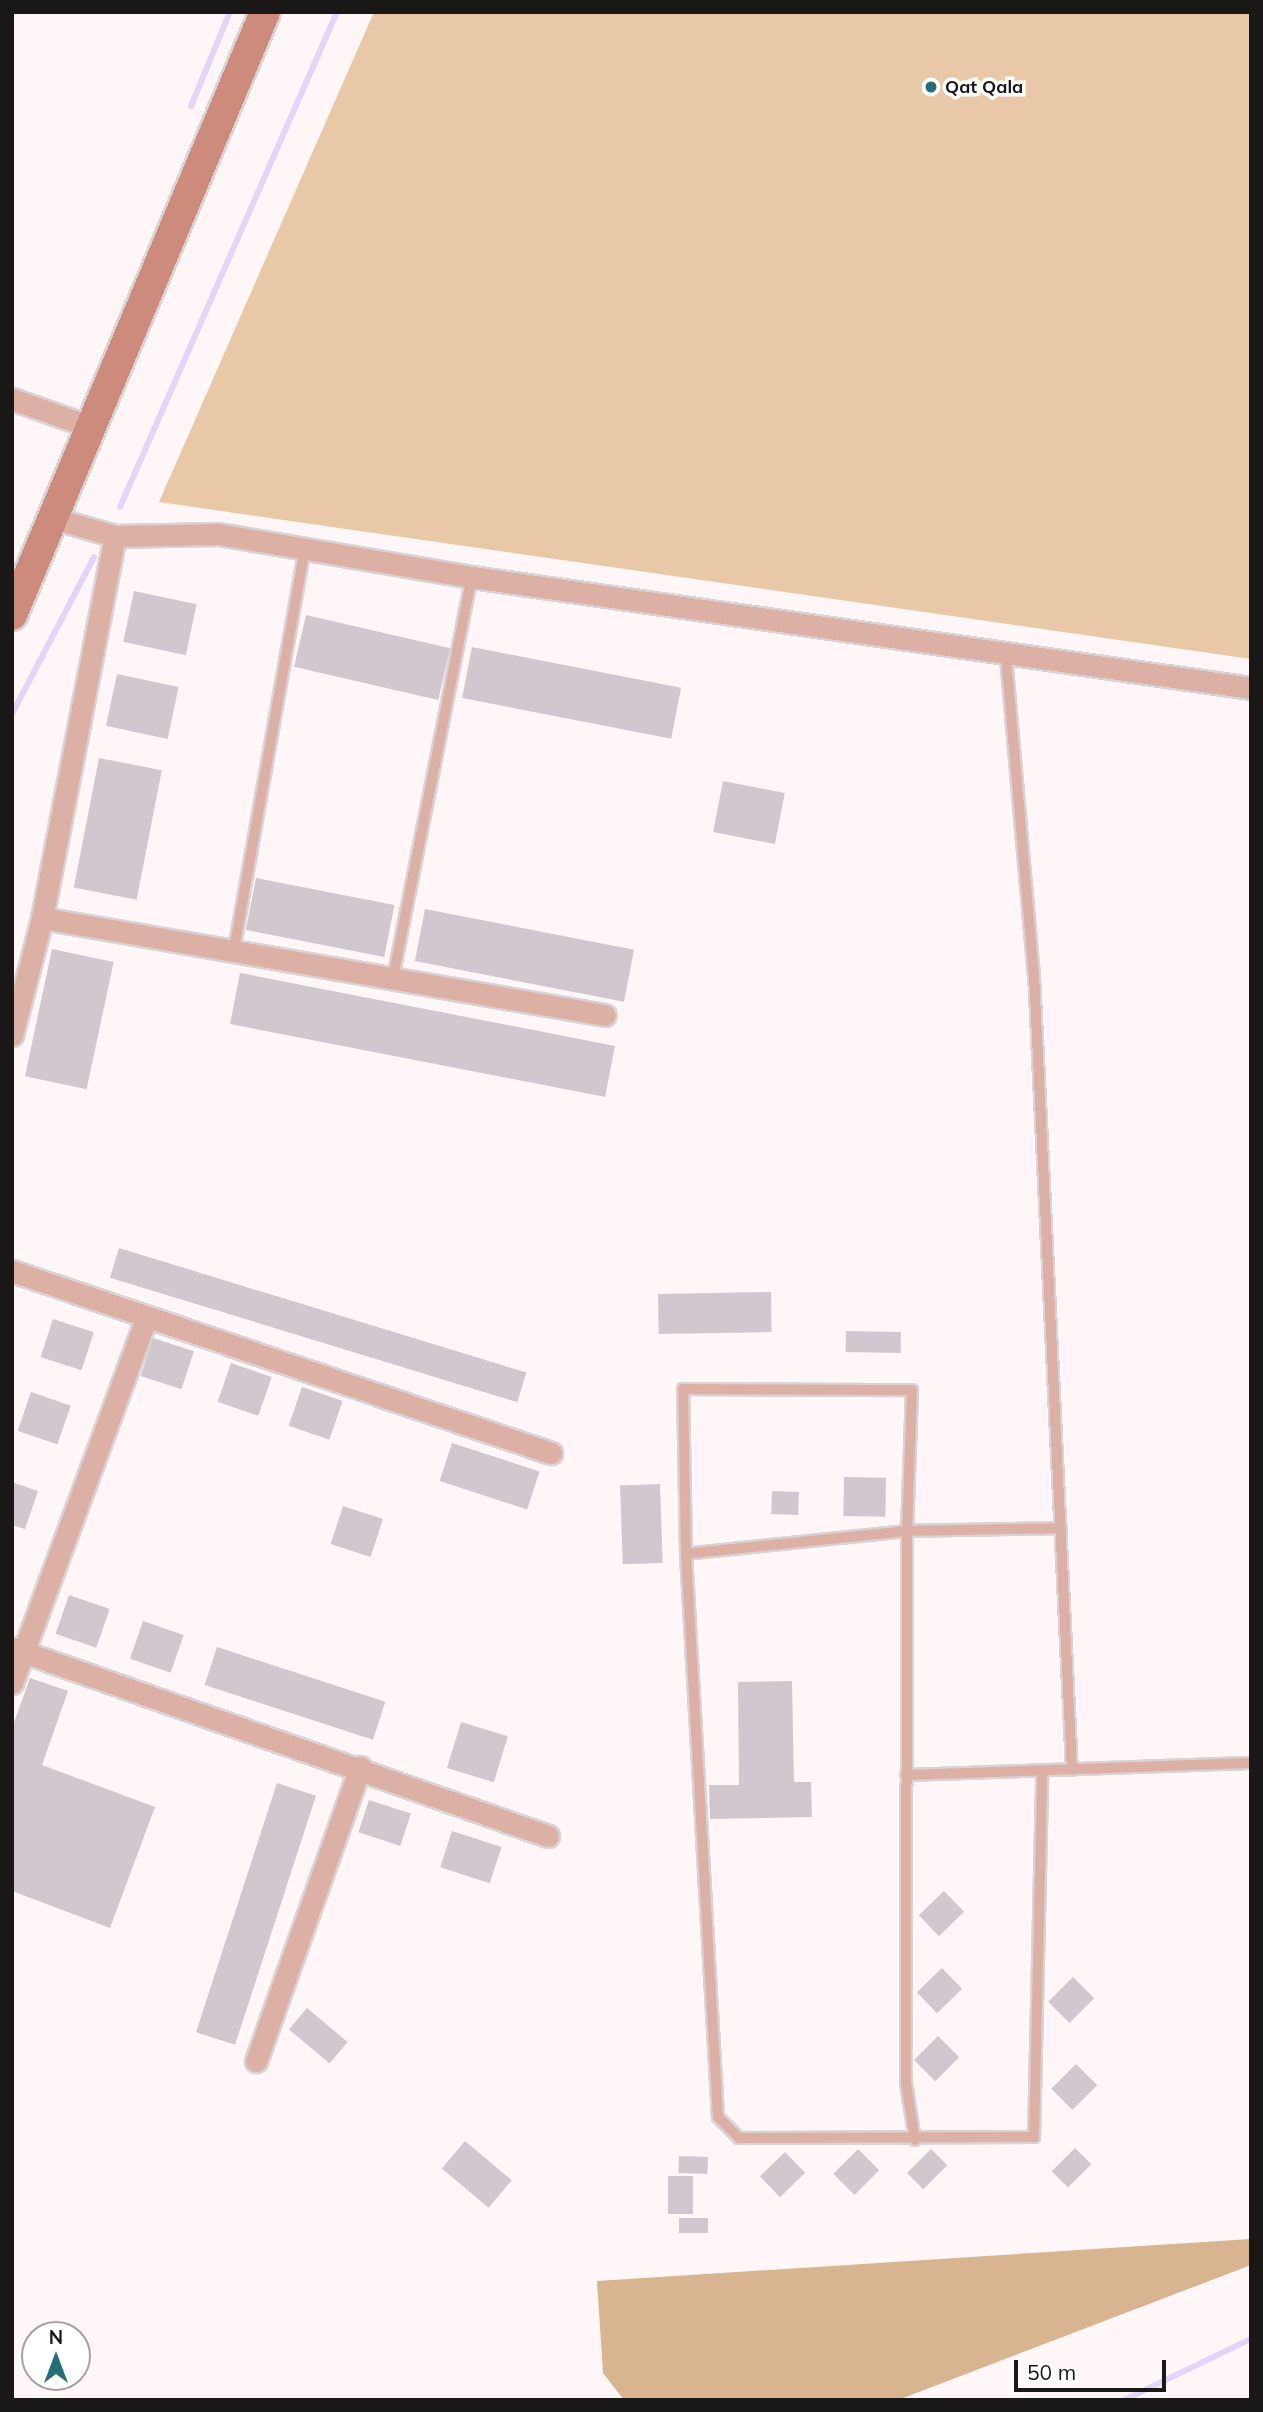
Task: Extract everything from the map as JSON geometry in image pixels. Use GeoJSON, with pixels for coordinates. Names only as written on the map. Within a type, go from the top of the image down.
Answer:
{"type":"FeatureCollection","features":[{"type":"Feature","properties":{"kind":"street"},"geometry":{"type":"LineString","coordinates":[[12,615],[55,519],[265,12]]}},
{"type":"Feature","properties":{"kind":"street"},"geometry":{"type":"LineString","coordinates":[[12,399],[91,427]]}},
{"type":"Feature","properties":{"kind":"street"},"geometry":{"type":"LineString","coordinates":[[55,519],[115,536],[218,534],[471,578],[1006,657],[1251,688]]}},
{"type":"Feature","properties":{"kind":"street"},"geometry":{"type":"LineString","coordinates":[[12,1035],[42,918],[115,536]]}},
{"type":"Feature","properties":{"kind":"street"},"geometry":{"type":"LineString","coordinates":[[42,918],[605,1015]]}},
{"type":"Feature","properties":{"kind":"street"},"geometry":{"type":"LineString","coordinates":[[12,1271],[146,1319],[551,1453]]}},
{"type":"Feature","properties":{"kind":"street"},"geometry":{"type":"LineString","coordinates":[[12,1683],[18,1650],[146,1319]]}},
{"type":"Feature","properties":{"kind":"street"},"geometry":{"type":"LineString","coordinates":[[18,1650],[360,1767],[548,1836]]}},
{"type":"Feature","properties":{"kind":"street"},"geometry":{"type":"LineString","coordinates":[[256,2061],[360,1767]]}},
{"type":"Feature","properties":{"kind":"lane"},"geometry":{"type":"LineString","coordinates":[[234,950],[305,549]]}},
{"type":"Feature","properties":{"kind":"lane"},"geometry":{"type":"LineString","coordinates":[[393,978],[471,578]]}},
{"type":"Feature","properties":{"kind":"lane"},"geometry":{"type":"LineString","coordinates":[[1006,657],[1034,974],[1072,1770]]}},
{"type":"Feature","properties":{"kind":"lane"},"geometry":{"type":"LineString","coordinates":[[915,2140],[906,2083],[907,1531],[912,1390],[683,1389],[686,1554],[718,2117],[739,2138],[1016,2142],[1034,2137],[1038,2126],[1042,1771]]}},
{"type":"Feature","properties":{"kind":"lane"},"geometry":{"type":"LineString","coordinates":[[686,1554],[907,1531],[1061,1528]]}},
{"type":"Feature","properties":{"kind":"lane"},"geometry":{"type":"LineString","coordinates":[[905,1776],[1251,1763]]}},
{"type":"Feature","properties":{"kind":"shaded area"},"geometry":{"type":"Polygon","coordinates":[[[374,12],[1251,12],[1251,659],[159,502],[374,12]]]}},
{"type":"Feature","properties":{"kind":"shaded area"},"geometry":{"type":"Polygon","coordinates":[[[1251,2239],[1251,2265],[898,2400],[624,2400],[603,2373],[597,2281],[1251,2239]]]}},
{"type":"Feature","properties":{"kind":"building"},"geometry":{"type":"Polygon","coordinates":[[[134,591],[197,604],[186,655],[123,642],[134,591]]]}},
{"type":"Feature","properties":{"kind":"building"},"geometry":{"type":"Polygon","coordinates":[[[306,615],[450,648],[438,700],[294,667],[306,615]]]}},
{"type":"Feature","properties":{"kind":"building"},"geometry":{"type":"Polygon","coordinates":[[[472,647],[681,688],[671,739],[462,698],[472,647]]]}},
{"type":"Feature","properties":{"kind":"building"},"geometry":{"type":"Polygon","coordinates":[[[117,674],[179,687],[168,739],[106,726],[117,674]]]}},
{"type":"Feature","properties":{"kind":"building"},"geometry":{"type":"Polygon","coordinates":[[[99,758],[162,770],[137,900],[74,888],[99,758]]]}},
{"type":"Feature","properties":{"kind":"building"},"geometry":{"type":"Polygon","coordinates":[[[723,781],[785,793],[775,844],[713,832],[723,781]]]}},
{"type":"Feature","properties":{"kind":"building"},"geometry":{"type":"Polygon","coordinates":[[[256,878],[394,905],[384,957],[246,930],[256,878]]]}},
{"type":"Feature","properties":{"kind":"building"},"geometry":{"type":"Polygon","coordinates":[[[425,909],[634,950],[624,1002],[415,961],[425,909]]]}},
{"type":"Feature","properties":{"kind":"building"},"geometry":{"type":"Polygon","coordinates":[[[52,949],[114,962],[87,1089],[25,1076],[52,949]]]}},
{"type":"Feature","properties":{"kind":"building"},"geometry":{"type":"Polygon","coordinates":[[[240,973],[615,1046],[605,1097],[230,1024],[240,973]]]}},
{"type":"Feature","properties":{"kind":"building"},"geometry":{"type":"Polygon","coordinates":[[[119,1248],[526,1373],[517,1402],[110,1278],[119,1248]]]}},
{"type":"Feature","properties":{"kind":"building"},"geometry":{"type":"Polygon","coordinates":[[[771,1292],[772,1332],[659,1334],[658,1294],[771,1292]]]}},
{"type":"Feature","properties":{"kind":"building"},"geometry":{"type":"Polygon","coordinates":[[[53,1319],[94,1332],[82,1370],[41,1357],[53,1319]]]}},
{"type":"Feature","properties":{"kind":"building"},"geometry":{"type":"Polygon","coordinates":[[[846,1331],[901,1332],[901,1353],[846,1352],[846,1331]]]}},
{"type":"Feature","properties":{"kind":"building"},"geometry":{"type":"Polygon","coordinates":[[[153,1338],[194,1351],[182,1389],[141,1376],[153,1338]]]}},
{"type":"Feature","properties":{"kind":"building"},"geometry":{"type":"Polygon","coordinates":[[[231,1363],[272,1377],[258,1416],[218,1402],[231,1363]]]}},
{"type":"Feature","properties":{"kind":"building"},"geometry":{"type":"Polygon","coordinates":[[[302,1387],[343,1401],[329,1440],[289,1426],[302,1387]]]}},
{"type":"Feature","properties":{"kind":"building"},"geometry":{"type":"Polygon","coordinates":[[[31,1392],[71,1406],[57,1444],[18,1431],[31,1392]]]}},
{"type":"Feature","properties":{"kind":"building"},"geometry":{"type":"Polygon","coordinates":[[[452,1443],[539,1471],[527,1509],[440,1481],[452,1443]]]}},
{"type":"Feature","properties":{"kind":"building"},"geometry":{"type":"Polygon","coordinates":[[[844,1477],[886,1478],[885,1517],[843,1516],[844,1477]]]}},
{"type":"Feature","properties":{"kind":"building"},"geometry":{"type":"Polygon","coordinates":[[[12,1482],[38,1491],[25,1529],[12,1525],[12,1482]]]}},
{"type":"Feature","properties":{"kind":"building"},"geometry":{"type":"Polygon","coordinates":[[[660,1484],[663,1563],[623,1564],[620,1485],[660,1484]]]}},
{"type":"Feature","properties":{"kind":"building"},"geometry":{"type":"Polygon","coordinates":[[[772,1491],[799,1492],[798,1515],[771,1514],[772,1491]]]}},
{"type":"Feature","properties":{"kind":"building"},"geometry":{"type":"Polygon","coordinates":[[[343,1506],[383,1519],[371,1557],[331,1544],[343,1506]]]}},
{"type":"Feature","properties":{"kind":"building"},"geometry":{"type":"Polygon","coordinates":[[[69,1595],[110,1609],[96,1648],[56,1634],[69,1595]]]}},
{"type":"Feature","properties":{"kind":"building"},"geometry":{"type":"Polygon","coordinates":[[[143,1621],[184,1635],[171,1673],[130,1659],[143,1621]]]}},
{"type":"Feature","properties":{"kind":"building"},"geometry":{"type":"Polygon","coordinates":[[[217,1647],[385,1702],[373,1740],[205,1685],[217,1647]]]}},
{"type":"Feature","properties":{"kind":"building"},"geometry":{"type":"Polygon","coordinates":[[[30,1678],[68,1691],[42,1765],[155,1807],[110,1928],[12,1891],[12,1728],[30,1678]]]}},
{"type":"Feature","properties":{"kind":"building"},"geometry":{"type":"Polygon","coordinates":[[[792,1681],[794,1782],[811,1782],[812,1817],[710,1819],[709,1785],[739,1785],[738,1682],[792,1681]]]}},
{"type":"Feature","properties":{"kind":"building"},"geometry":{"type":"Polygon","coordinates":[[[461,1722],[508,1736],[494,1782],[447,1768],[461,1722]]]}},
{"type":"Feature","properties":{"kind":"building"},"geometry":{"type":"Polygon","coordinates":[[[277,1783],[316,1796],[235,2045],[196,2032],[277,1783]]]}},
{"type":"Feature","properties":{"kind":"building"},"geometry":{"type":"Polygon","coordinates":[[[369,1800],[411,1814],[400,1846],[358,1832],[369,1800]]]}},
{"type":"Feature","properties":{"kind":"building"},"geometry":{"type":"Polygon","coordinates":[[[452,1831],[501,1847],[490,1883],[440,1867],[452,1831]]]}},
{"type":"Feature","properties":{"kind":"building"},"geometry":{"type":"Polygon","coordinates":[[[944,1891],[964,1912],[939,1936],[919,1915],[944,1891]]]}},
{"type":"Feature","properties":{"kind":"building"},"geometry":{"type":"Polygon","coordinates":[[[942,1968],[962,1989],[937,2013],[917,1992],[942,1968]]]}},
{"type":"Feature","properties":{"kind":"building"},"geometry":{"type":"Polygon","coordinates":[[[1073,1977],[1094,1998],[1069,2023],[1048,2002],[1073,1977]]]}},
{"type":"Feature","properties":{"kind":"building"},"geometry":{"type":"Polygon","coordinates":[[[307,2008],[348,2042],[330,2064],[289,2029],[307,2008]]]}},
{"type":"Feature","properties":{"kind":"building"},"geometry":{"type":"Polygon","coordinates":[[[938,2036],[959,2057],[935,2081],[914,2060],[938,2036]]]}},
{"type":"Feature","properties":{"kind":"building"},"geometry":{"type":"Polygon","coordinates":[[[1076,2064],[1097,2085],[1072,2110],[1051,2089],[1076,2064]]]}},
{"type":"Feature","properties":{"kind":"building"},"geometry":{"type":"Polygon","coordinates":[[[465,2141],[512,2180],[489,2208],[442,2169],[465,2141]]]}},
{"type":"Feature","properties":{"kind":"building"},"geometry":{"type":"Polygon","coordinates":[[[1075,2148],[1091,2164],[1068,2188],[1052,2171],[1075,2148]]]}},
{"type":"Feature","properties":{"kind":"building"},"geometry":{"type":"Polygon","coordinates":[[[858,2149],[879,2170],[854,2195],[833,2174],[858,2149]]]}},
{"type":"Feature","properties":{"kind":"building"},"geometry":{"type":"Polygon","coordinates":[[[931,2149],[947,2165],[923,2189],[907,2173],[931,2149]]]}},
{"type":"Feature","properties":{"kind":"building"},"geometry":{"type":"Polygon","coordinates":[[[785,2152],[805,2173],[780,2197],[760,2176],[785,2152]]]}},
{"type":"Feature","properties":{"kind":"building"},"geometry":{"type":"Polygon","coordinates":[[[679,2156],[708,2157],[707,2174],[678,2173],[679,2156]]]}},
{"type":"Feature","properties":{"kind":"building"},"geometry":{"type":"Polygon","coordinates":[[[668,2176],[693,2176],[693,2214],[668,2214],[668,2176]]]}},
{"type":"Feature","properties":{"kind":"building"},"geometry":{"type":"Polygon","coordinates":[[[679,2218],[708,2218],[708,2233],[679,2233],[679,2218]]]}},
{"type":"Feature","properties":{"kind":"waterway"},"geometry":{"type":"LineString","coordinates":[[191,106],[230,12]]}},
{"type":"Feature","properties":{"kind":"waterway"},"geometry":{"type":"LineString","coordinates":[[120,507],[337,12]]}},
{"type":"Feature","properties":{"kind":"waterway"},"geometry":{"type":"LineString","coordinates":[[12,714],[94,557]]}},
{"type":"Feature","properties":{"kind":"waterway"},"geometry":{"type":"LineString","coordinates":[[1124,2400],[1251,2339]]}},
{"type":"Feature","properties":{"kind":"place","name":"Qat Qala"},"geometry":{"type":"Point","coordinates":[931,87]}}]}
